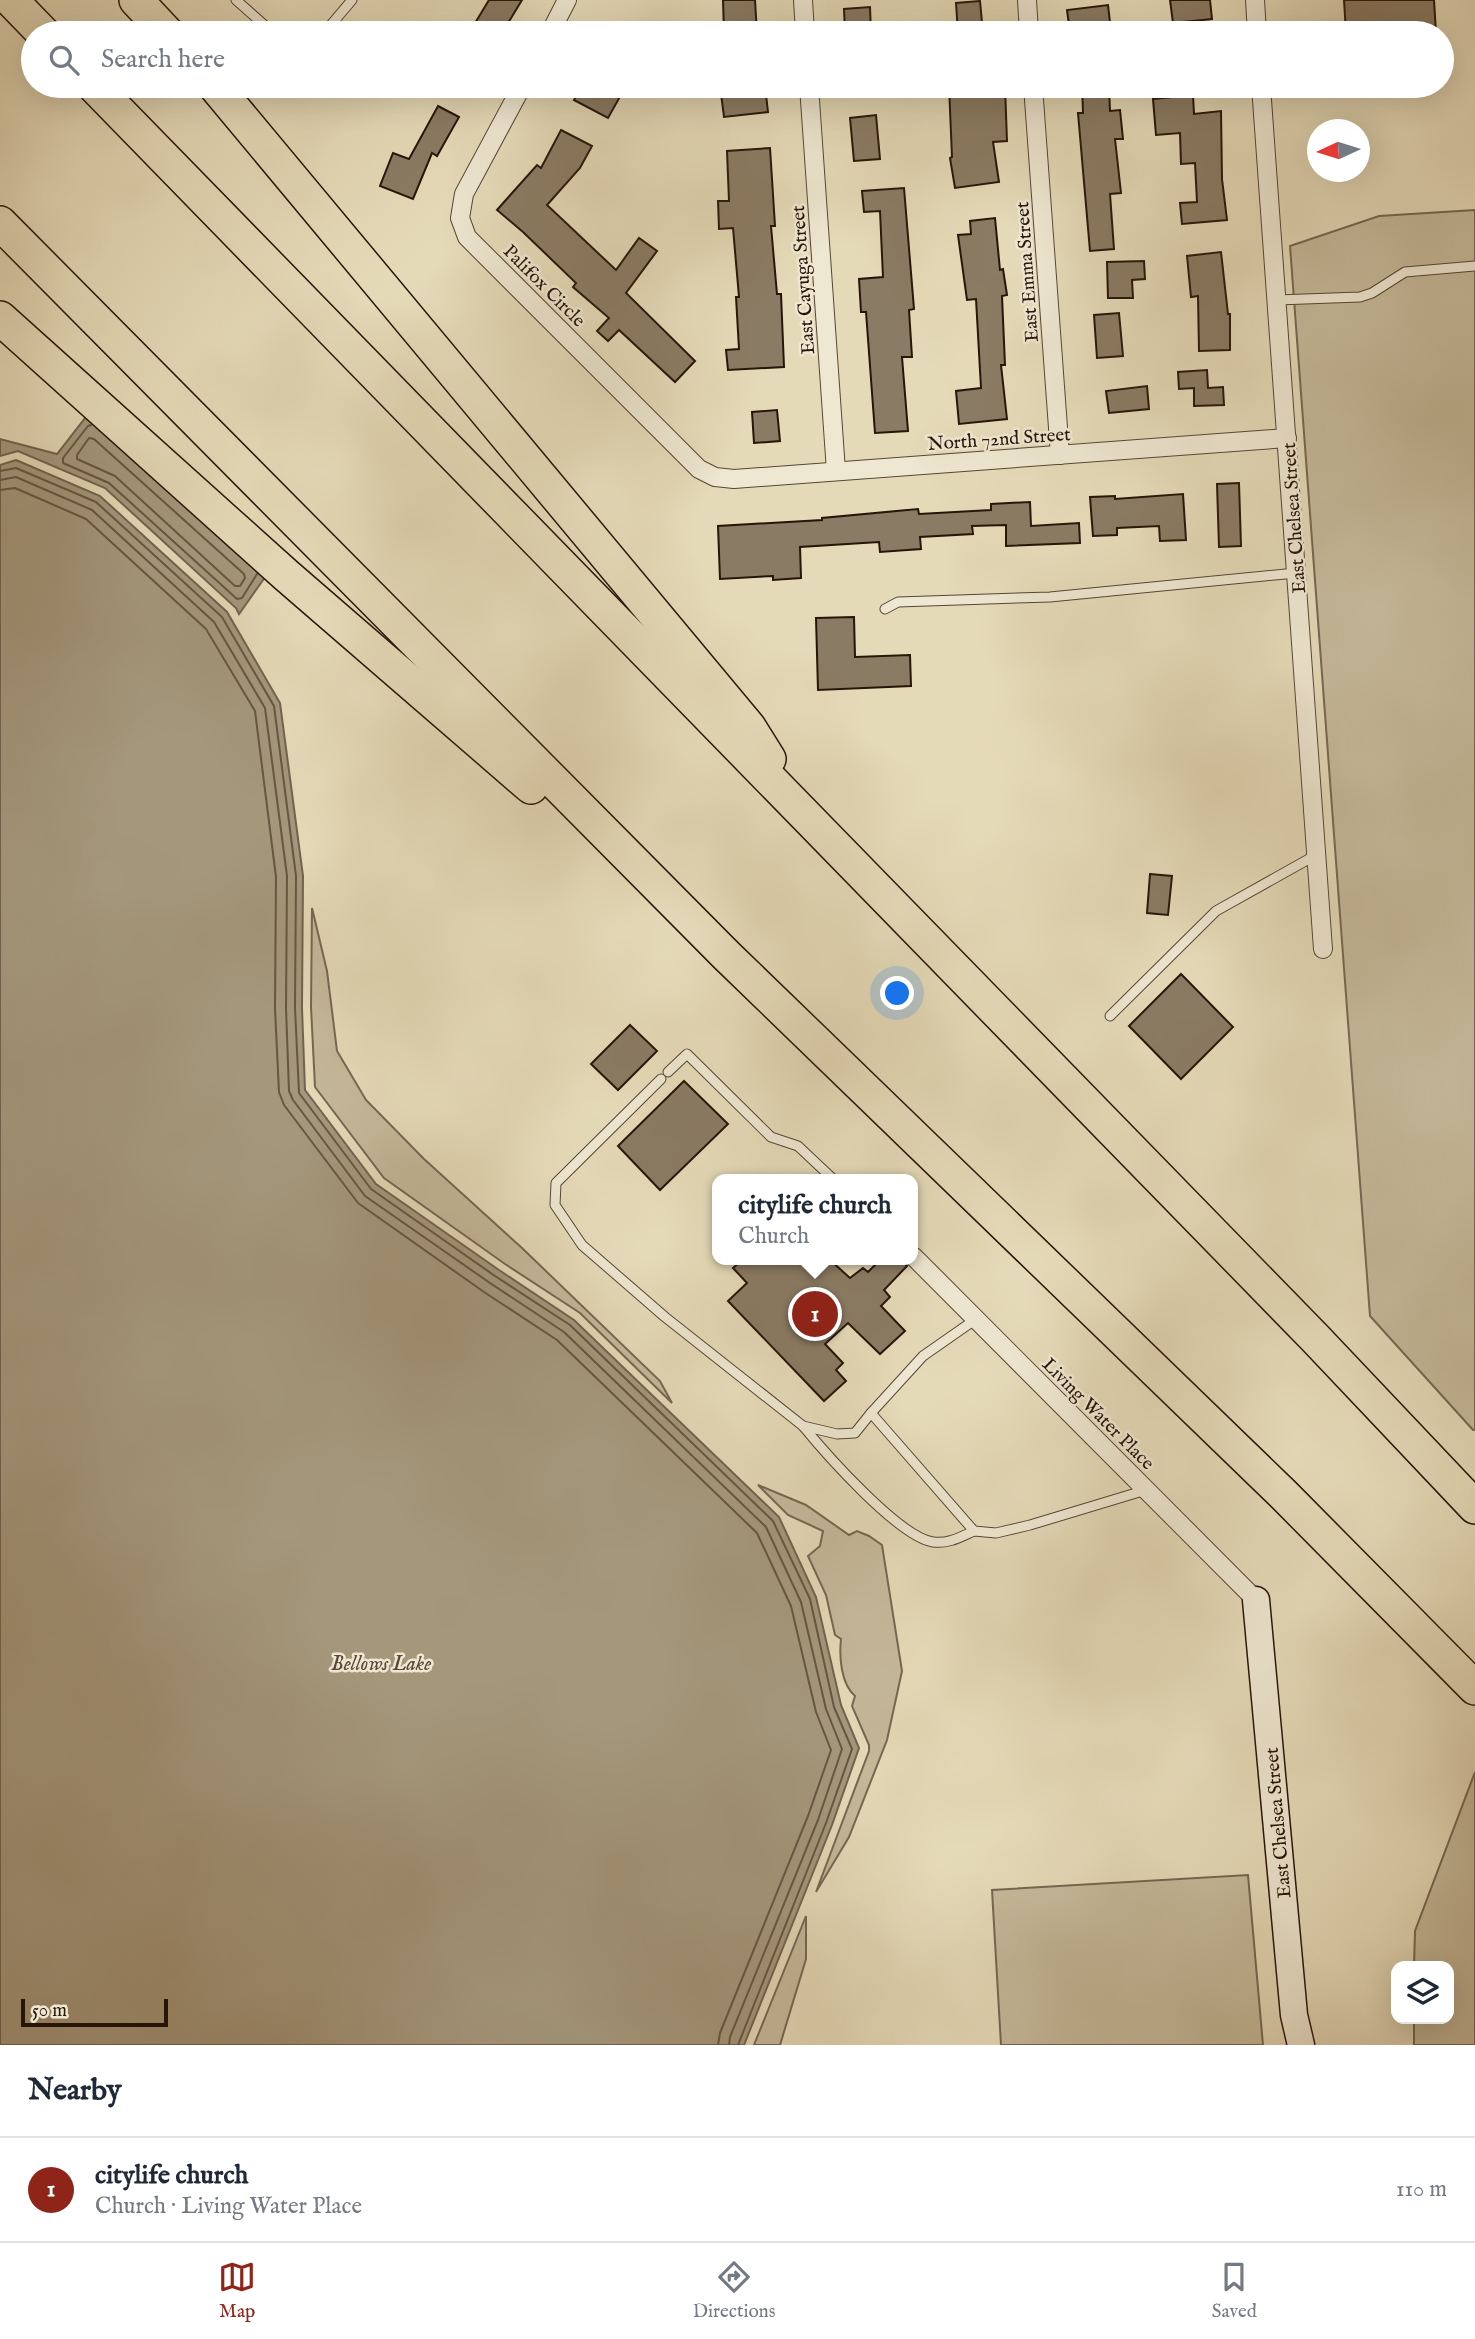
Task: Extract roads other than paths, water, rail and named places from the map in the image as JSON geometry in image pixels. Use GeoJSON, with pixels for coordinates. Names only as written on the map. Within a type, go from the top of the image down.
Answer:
{"type":"FeatureCollection","features":[{"type":"Feature","properties":{"kind":"highway"},"geometry":{"type":"LineString","coordinates":[[11,0],[31,21]]}},
{"type":"Feature","properties":{"kind":"highway"},"geometry":{"type":"LineString","coordinates":[[135,0],[155,21]]}},
{"type":"Feature","properties":{"kind":"highway"},"geometry":{"type":"LineString","coordinates":[[150,0],[166,21]]}},
{"type":"Feature","properties":{"kind":"highway"},"geometry":{"type":"LineString","coordinates":[[106,98],[1315,1338],[1475,1507]]}},
{"type":"Feature","properties":{"kind":"highway"},"geometry":{"type":"LineString","coordinates":[[225,98],[749,727],[806,817]]}},
{"type":"Feature","properties":{"kind":"highway"},"geometry":{"type":"LineString","coordinates":[[0,223],[726,955],[1284,1495],[1475,1688]]}},
{"type":"Feature","properties":{"kind":"highway"},"geometry":{"type":"LineString","coordinates":[[0,318],[286,575],[726,955]]}},
{"type":"Feature","properties":{"kind":"street"},"geometry":{"type":"LineString","coordinates":[[556,21],[567,0]]}},
{"type":"Feature","properties":{"kind":"street"},"geometry":{"type":"LineString","coordinates":[[803,0],[804,21]]}},
{"type":"Feature","properties":{"kind":"street"},"geometry":{"type":"LineString","coordinates":[[1027,0],[1029,21]]}},
{"type":"Feature","properties":{"kind":"street"},"geometry":{"type":"LineString","coordinates":[[1255,0],[1256,21]]}},
{"type":"Feature","properties":{"kind":"street","name":"Palifox Circle"},"geometry":{"type":"LineString","coordinates":[[516,98],[464,194],[460,218],[467,237],[699,469],[715,477]]}},
{"type":"Feature","properties":{"kind":"street","name":"East Cayuga Street"},"geometry":{"type":"LineString","coordinates":[[810,98],[836,471]]}},
{"type":"Feature","properties":{"kind":"street","name":"East Emma Street"},"geometry":{"type":"LineString","coordinates":[[1034,98],[1060,455]]}},
{"type":"Feature","properties":{"kind":"street","name":"East Chelsea Street"},"geometry":{"type":"LineString","coordinates":[[1262,98],[1323,950]]}},
{"type":"Feature","properties":{"kind":"street","name":"North 72nd Street"},"geometry":{"type":"LineString","coordinates":[[715,477],[734,479],[1287,438]]}},
{"type":"Feature","properties":{"kind":"street","name":"Living Water Place"},"geometry":{"type":"LineString","coordinates":[[918,1261],[1256,1600]]}},
{"type":"Feature","properties":{"kind":"street","name":"East Chelsea Street"},"geometry":{"type":"LineString","coordinates":[[1256,1600],[1294,2015],[1301,2045]]}},
{"type":"Feature","properties":{"kind":"lane"},"geometry":{"type":"LineString","coordinates":[[236,0],[260,21]]}},
{"type":"Feature","properties":{"kind":"lane"},"geometry":{"type":"LineString","coordinates":[[334,21],[352,0]]}},
{"type":"Feature","properties":{"kind":"lane"},"geometry":{"type":"LineString","coordinates":[[1277,300],[1360,297],[1372,293],[1405,272],[1475,266]]}},
{"type":"Feature","properties":{"kind":"lane"},"geometry":{"type":"LineString","coordinates":[[885,609],[898,602],[1051,597],[1296,573]]}},
{"type":"Feature","properties":{"kind":"lane"},"geometry":{"type":"LineString","coordinates":[[1110,1016],[1216,911],[1316,855]]}},
{"type":"Feature","properties":{"kind":"lane"},"geometry":{"type":"LineString","coordinates":[[828,1174],[797,1146],[771,1137],[687,1054],[556,1183],[555,1205],[582,1245],[665,1317],[803,1426],[856,1485],[900,1525],[930,1542],[948,1542],[974,1531],[996,1533],[1030,1525],[1146,1490]]}},
{"type":"Feature","properties":{"kind":"lane"},"geometry":{"type":"LineString","coordinates":[[803,1426],[837,1434],[855,1433],[923,1356],[976,1319]]}},
{"type":"Feature","properties":{"kind":"lane"},"geometry":{"type":"LineString","coordinates":[[871,1413],[974,1531]]}},
{"type":"Feature","properties":{"kind":"water"},"geometry":{"type":"Polygon","coordinates":[[[89,413],[268,573],[239,614],[236,608],[105,488],[18,451],[0,456],[0,439],[57,454],[89,413]]]}},
{"type":"Feature","properties":{"kind":"water","name":"Bellows Lake"},"geometry":{"type":"Polygon","coordinates":[[[16,460],[100,496],[227,612],[280,703],[303,876],[302,1008],[305,1090],[376,1184],[574,1320],[779,1517],[816,1597],[841,1705],[859,1748],[832,1825],[744,2045],[0,2045],[0,465],[16,460]]]}},
{"type":"Feature","properties":{"kind":"place","name":"citylife church"},"geometry":{"type":"Point","coordinates":[815,1314]}}]}
